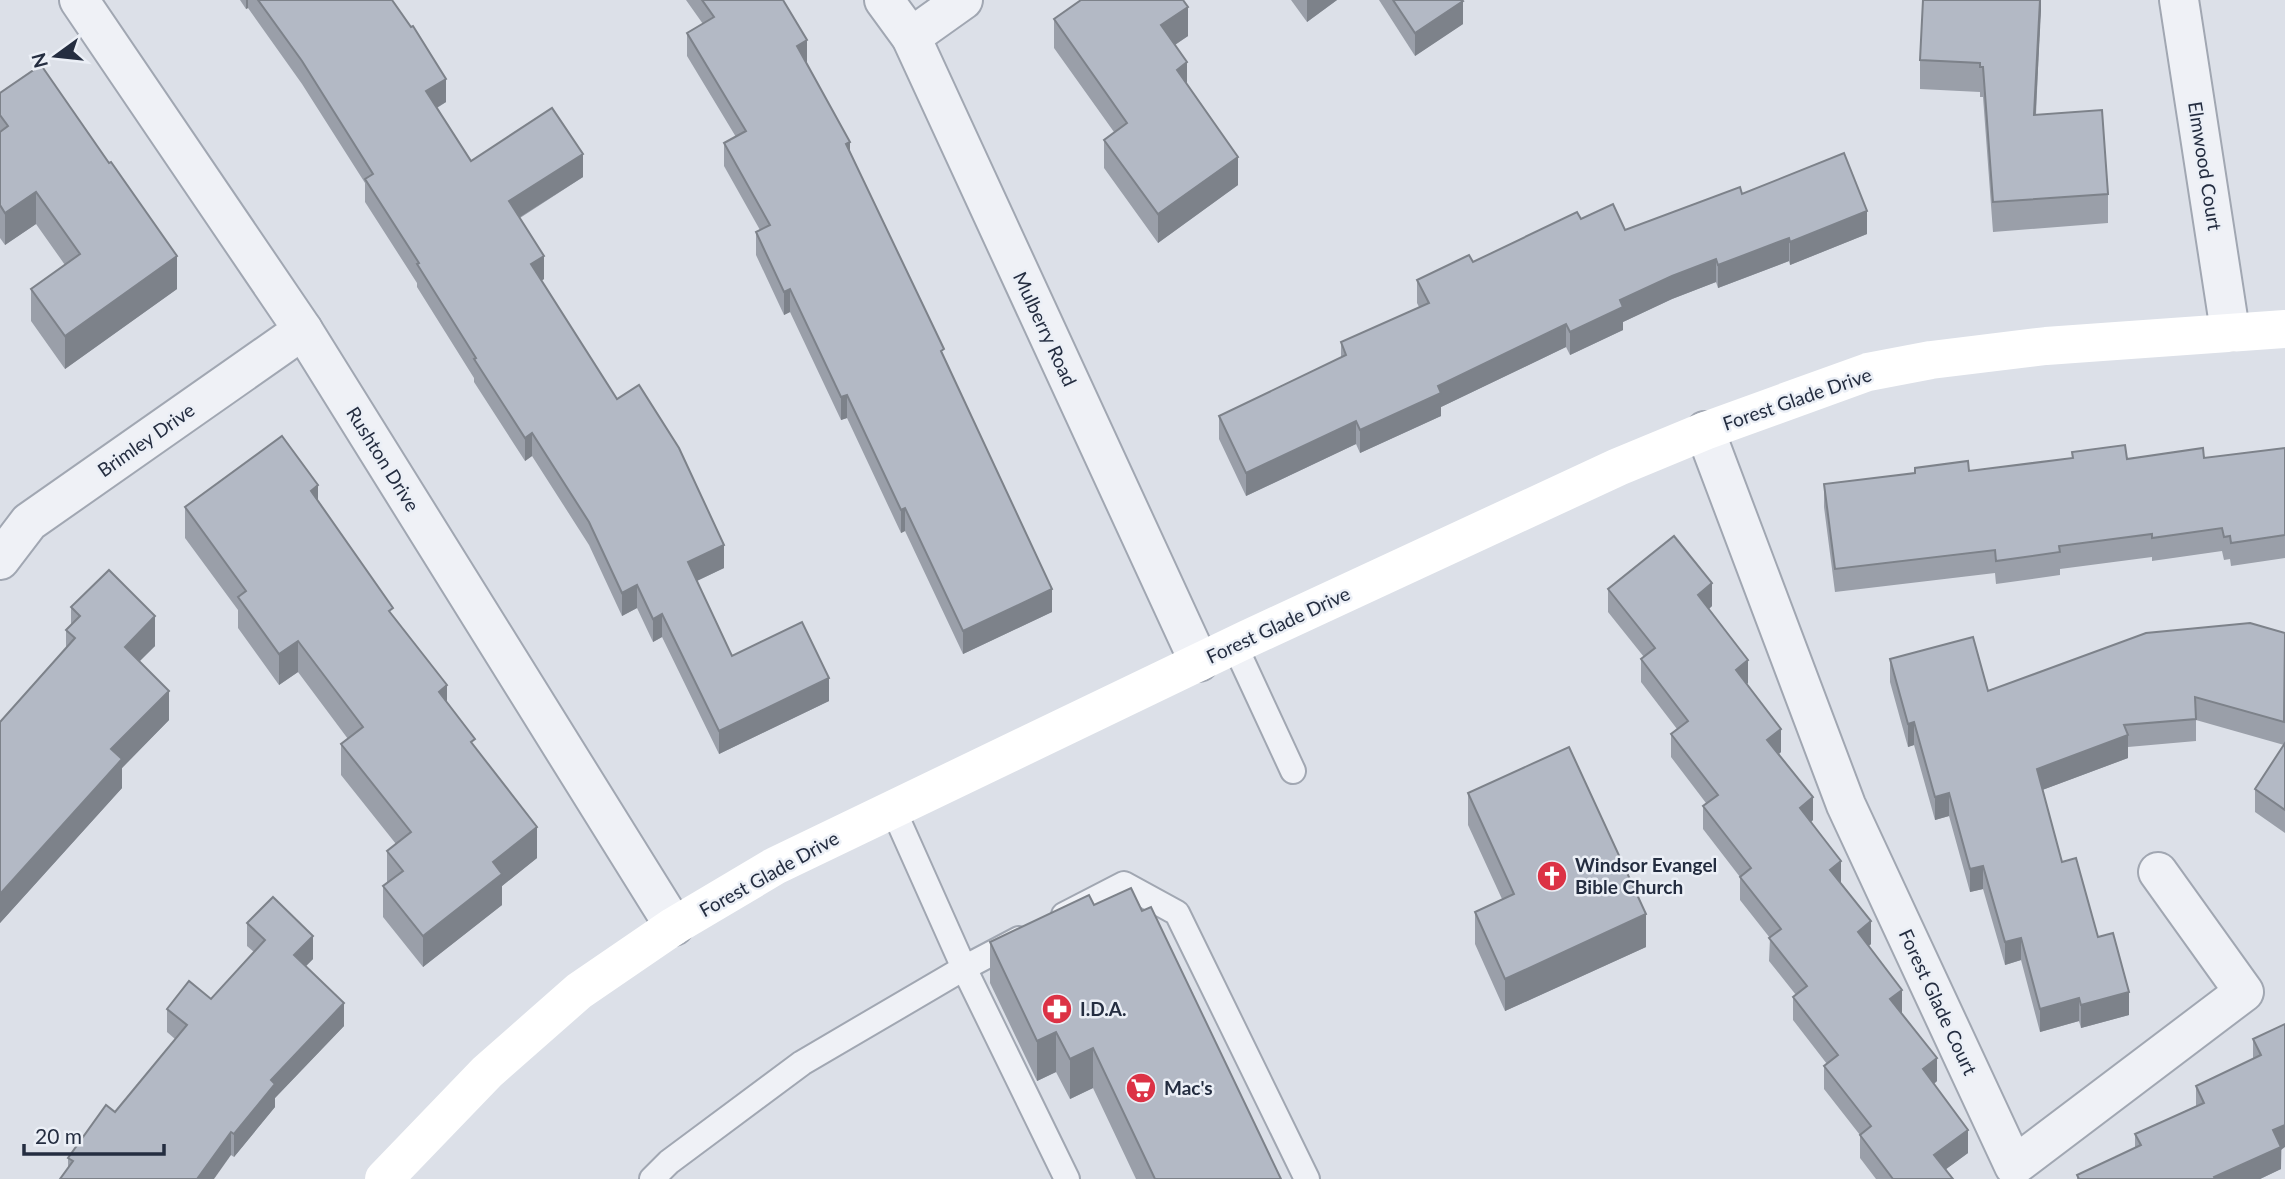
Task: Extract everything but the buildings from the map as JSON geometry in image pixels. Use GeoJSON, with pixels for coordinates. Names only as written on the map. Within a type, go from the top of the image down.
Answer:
{"type":"FeatureCollection","features":[{"type":"Feature","properties":{"kind":"street","name":"Rushton Drive"},"geometry":{"type":"LineString","coordinates":[[79,0],[303,330],[674,926]]}},
{"type":"Feature","properties":{"kind":"street","name":"Mulberry Road"},"geometry":{"type":"LineString","coordinates":[[884,0],[911,37],[1199,662]]}},
{"type":"Feature","properties":{"kind":"street"},"geometry":{"type":"LineString","coordinates":[[911,37],[963,0]]}},
{"type":"Feature","properties":{"kind":"street","name":"Elmwood Court"},"geometry":{"type":"LineString","coordinates":[[2179,0],[2230,331]]}},
{"type":"Feature","properties":{"kind":"street","name":"Forest Glade Drive"},"geometry":{"type":"LineString","coordinates":[[384,1179],[487,1072],[579,991],[674,926],[775,866],[1199,662],[1618,467],[1705,431],[1868,372],[1931,360],[2046,346],[2285,329]]}},
{"type":"Feature","properties":{"kind":"street","name":"Brimley Drive"},"geometry":{"type":"LineString","coordinates":[[0,561],[29,522],[303,330]]}},
{"type":"Feature","properties":{"kind":"street","name":"Forest Glade Court"},"geometry":{"type":"LineString","coordinates":[[1705,431],[1846,805],[2014,1166],[2244,992],[2158,872]]}},
{"type":"Feature","properties":{"kind":"lane"},"geometry":{"type":"LineString","coordinates":[[1235,646],[1293,771]]}},
{"type":"Feature","properties":{"kind":"lane"},"geometry":{"type":"LineString","coordinates":[[893,809],[964,968],[1067,1179]]}},
{"type":"Feature","properties":{"kind":"lane"},"geometry":{"type":"LineString","coordinates":[[652,1179],[669,1162],[802,1063],[964,968],[1124,884],[1177,913],[1307,1179]]}},
{"type":"Feature","properties":{"kind":"place","name":"Windsor Evangel Bible Church"},"geometry":{"type":"Point","coordinates":[1552,876]}},
{"type":"Feature","properties":{"kind":"place","name":"I.D.A."},"geometry":{"type":"Point","coordinates":[1057,1009]}},
{"type":"Feature","properties":{"kind":"place","name":"Mac's"},"geometry":{"type":"Point","coordinates":[1141,1088]}}]}
